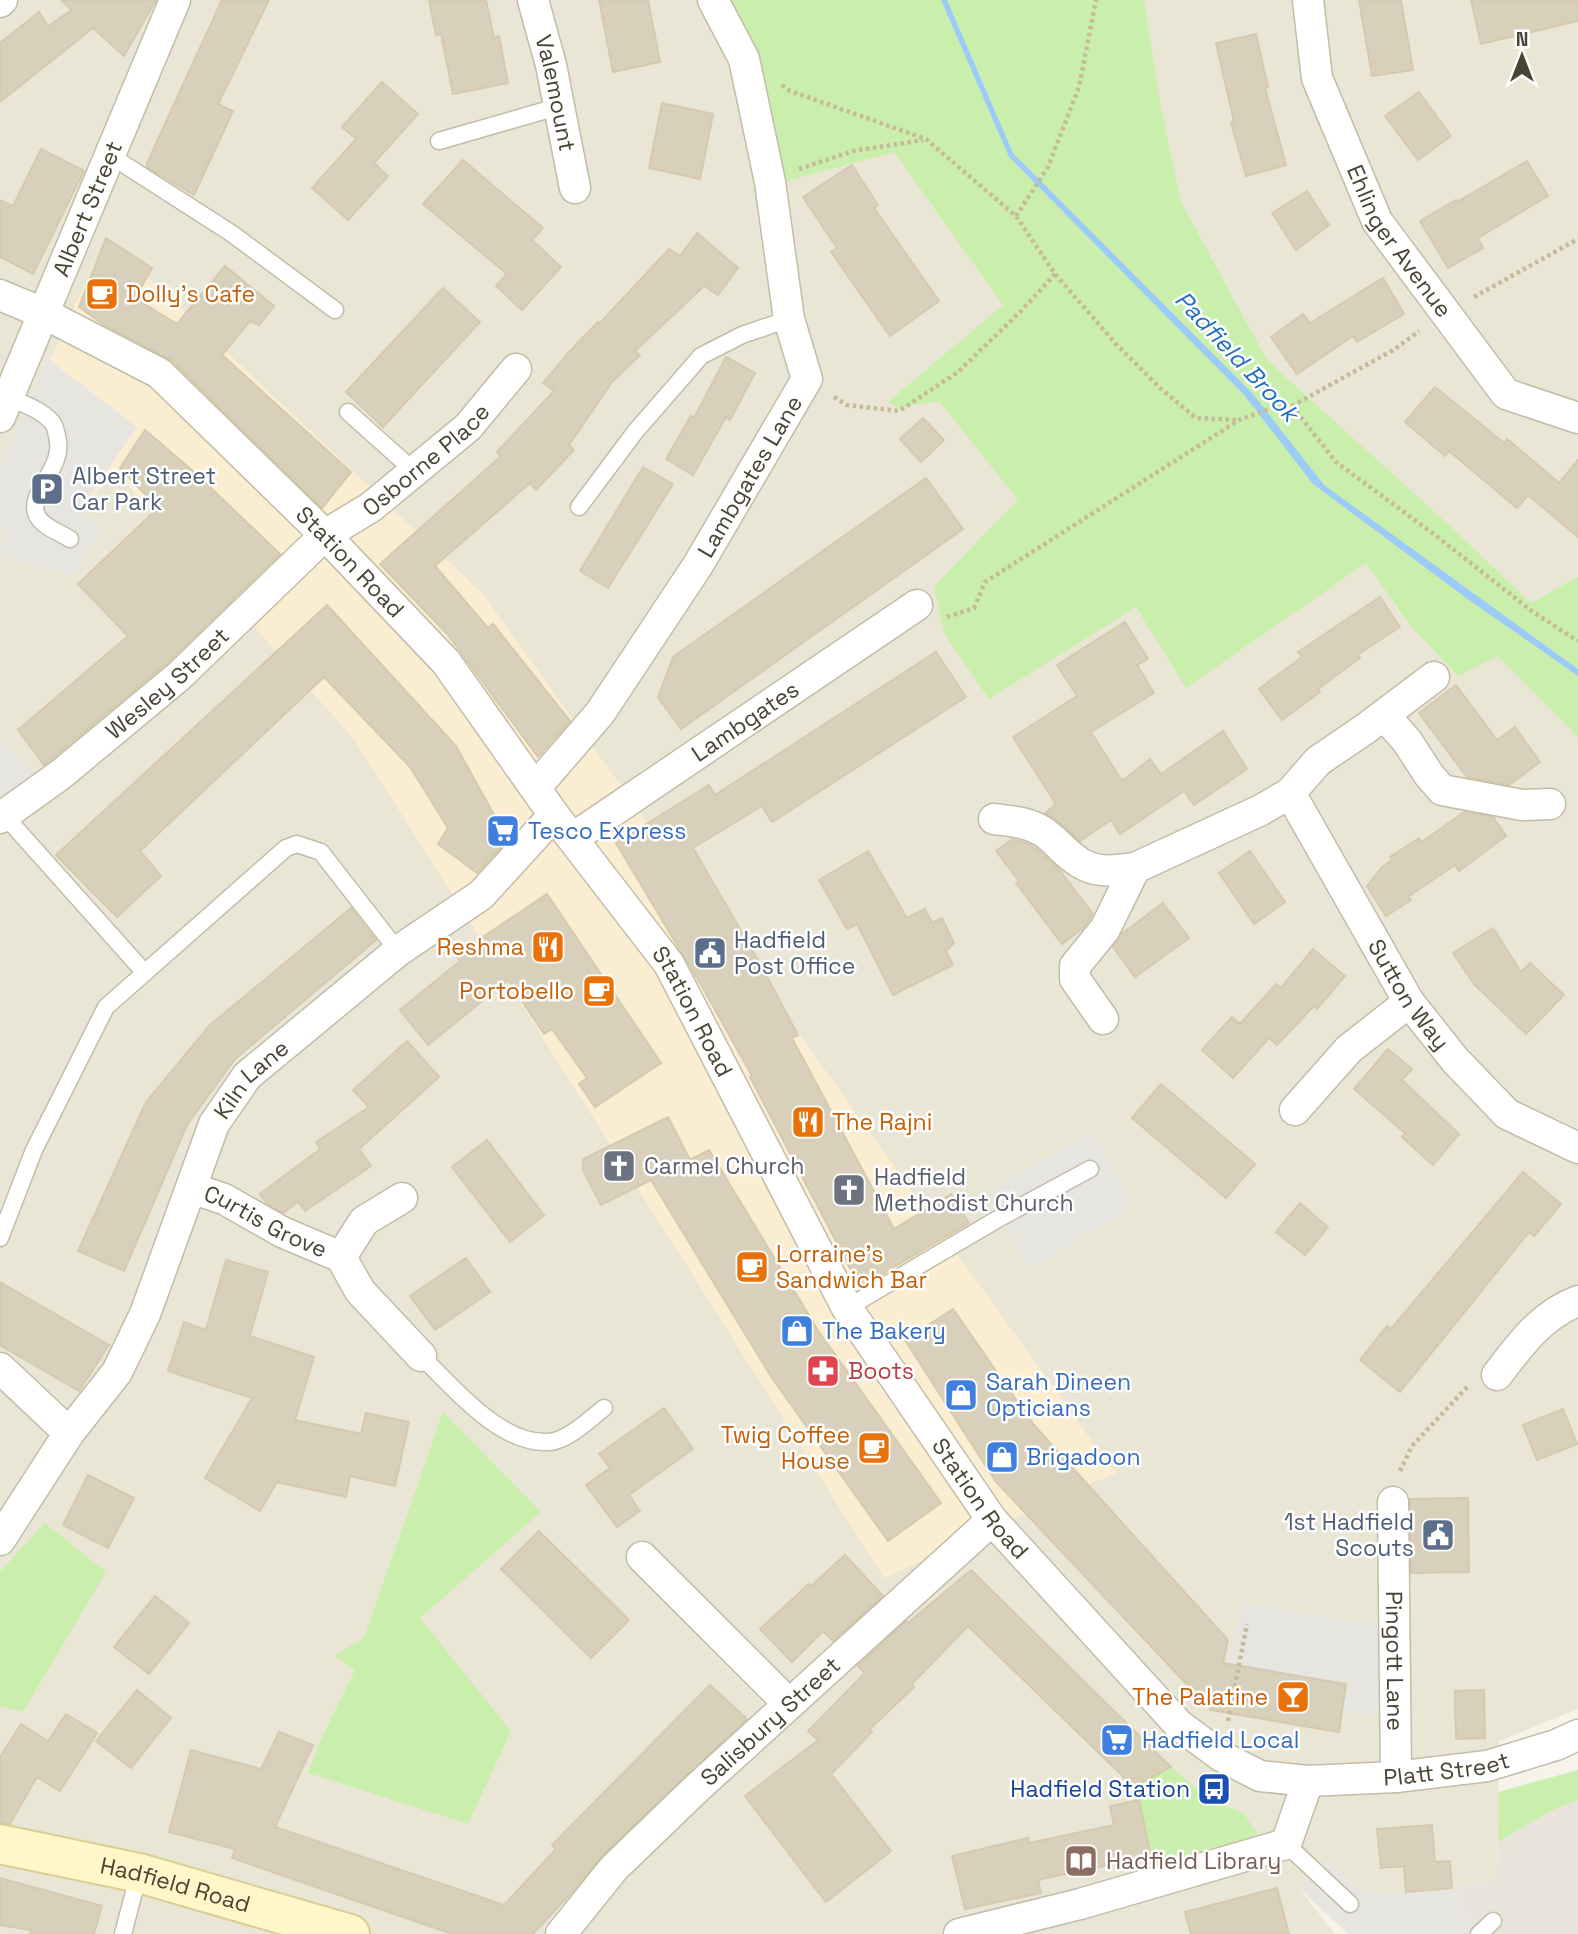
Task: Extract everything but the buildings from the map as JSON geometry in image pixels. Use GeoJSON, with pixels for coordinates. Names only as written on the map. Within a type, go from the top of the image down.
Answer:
{"type":"FeatureCollection","features":[{"type":"Feature","properties":{"kind":"street","name":"Albert Street"},"geometry":{"type":"LineString","coordinates":[[4,407],[176,0]]}},
{"type":"Feature","properties":{"kind":"street","name":"Valemount"},"geometry":{"type":"LineString","coordinates":[[533,0],[551,65],[557,107],[575,188]]}},
{"type":"Feature","properties":{"kind":"street","name":"Lambgates Lane"},"geometry":{"type":"LineString","coordinates":[[536,787],[600,713],[691,577],[807,379],[789,320],[769,182],[744,59],[713,0]]}},
{"type":"Feature","properties":{"kind":"street","name":"Ehlinger Avenue"},"geometry":{"type":"LineString","coordinates":[[1308,0],[1317,78],[1377,221],[1506,394],[1578,418]]}},
{"type":"Feature","properties":{"kind":"street","name":"Station Road"},"geometry":{"type":"LineString","coordinates":[[0,295],[43,313],[159,373],[325,535],[446,662],[554,815],[669,964],[847,1308],[992,1520],[1179,1725],[1221,1756],[1260,1776],[1308,1781]]}},
{"type":"Feature","properties":{"kind":"street","name":"Osborne Place"},"geometry":{"type":"LineString","coordinates":[[325,535],[371,507],[468,427],[516,369]]}},
{"type":"Feature","properties":{"kind":"street","name":"Wesley Street"},"geometry":{"type":"LineString","coordinates":[[2,817],[60,775],[179,676],[325,535]]}},
{"type":"Feature","properties":{"kind":"street","name":"Lambgates"},"geometry":{"type":"LineString","coordinates":[[573,838],[917,605]]}},
{"type":"Feature","properties":{"kind":"street"},"geometry":{"type":"LineString","coordinates":[[994,819],[1017,821],[1043,832],[1064,852],[1086,867],[1108,871],[1135,868],[1261,810],[1290,793],[1318,761],[1434,677]]}},
{"type":"Feature","properties":{"kind":"street"},"geometry":{"type":"LineString","coordinates":[[1384,715],[1443,790],[1522,805],[1550,804]]}},
{"type":"Feature","properties":{"kind":"street","name":"Sutton Way"},"geometry":{"type":"LineString","coordinates":[[1290,793],[1409,1002],[1455,1060],[1507,1114],[1578,1148]]}},
{"type":"Feature","properties":{"kind":"street","name":"Kiln Lane"},"geometry":{"type":"LineString","coordinates":[[0,1540],[69,1433],[117,1372],[145,1314],[215,1124],[247,1076],[398,951],[481,895],[554,815]]}},
{"type":"Feature","properties":{"kind":"street"},"geometry":{"type":"LineString","coordinates":[[1103,1019],[1075,979],[1075,966],[1105,929],[1135,868]]}},
{"type":"Feature","properties":{"kind":"street"},"geometry":{"type":"LineString","coordinates":[[1295,1110],[1349,1049],[1409,1002]]}},
{"type":"Feature","properties":{"kind":"street","name":"Curtis Grove"},"geometry":{"type":"LineString","coordinates":[[191,1188],[224,1199],[282,1233],[341,1257],[360,1291],[421,1356]]}},
{"type":"Feature","properties":{"kind":"street","name":"Curtis Grove"},"geometry":{"type":"LineString","coordinates":[[341,1257],[364,1221],[402,1198]]}},
{"type":"Feature","properties":{"kind":"street"},"geometry":{"type":"LineString","coordinates":[[1497,1375],[1527,1337],[1559,1308],[1578,1301]]}},
{"type":"Feature","properties":{"kind":"street"},"geometry":{"type":"LineString","coordinates":[[0,1368],[69,1433]]}},
{"type":"Feature","properties":{"kind":"street","name":"Pingott Lane"},"geometry":{"type":"LineString","coordinates":[[1393,1502],[1396,1777]]}},
{"type":"Feature","properties":{"kind":"street","name":"Salisbury Street"},"geometry":{"type":"LineString","coordinates":[[561,1934],[614,1868],[788,1703],[992,1520]]}},
{"type":"Feature","properties":{"kind":"street"},"geometry":{"type":"LineString","coordinates":[[642,1557],[788,1703]]}},
{"type":"Feature","properties":{"kind":"street","name":"Platt Street"},"geometry":{"type":"LineString","coordinates":[[1308,1781],[1396,1777],[1487,1766],[1556,1745],[1578,1735]]}},
{"type":"Feature","properties":{"kind":"street"},"geometry":{"type":"LineString","coordinates":[[958,1934],[1080,1903],[1286,1844],[1308,1781]]}},
{"type":"Feature","properties":{"kind":"street","name":"Hadfield Road"},"geometry":{"type":"LineString","coordinates":[[0,1844],[139,1873],[349,1934]]}},
{"type":"Feature","properties":{"kind":"lane"},"geometry":{"type":"LineString","coordinates":[[439,141],[557,107]]}},
{"type":"Feature","properties":{"kind":"lane"},"geometry":{"type":"LineString","coordinates":[[111,156],[231,233],[335,310]]}},
{"type":"Feature","properties":{"kind":"lane"},"geometry":{"type":"LineString","coordinates":[[579,507],[635,432],[701,356],[742,335],[789,320]]}},
{"type":"Feature","properties":{"kind":"lane"},"geometry":{"type":"LineString","coordinates":[[4,407],[44,414],[54,424],[59,441],[57,462],[42,487],[36,502],[36,513],[45,525],[70,539]]}},
{"type":"Feature","properties":{"kind":"lane"},"geometry":{"type":"LineString","coordinates":[[348,412],[414,471]]}},
{"type":"Feature","properties":{"kind":"lane"},"geometry":{"type":"LineString","coordinates":[[2,817],[145,973]]}},
{"type":"Feature","properties":{"kind":"lane"},"geometry":{"type":"LineString","coordinates":[[0,1238],[34,1150],[106,1007],[286,848],[297,844],[321,852],[398,951]]}},
{"type":"Feature","properties":{"kind":"lane"},"geometry":{"type":"LineString","coordinates":[[847,1308],[996,1220],[1090,1169]]}},
{"type":"Feature","properties":{"kind":"lane"},"geometry":{"type":"LineString","coordinates":[[421,1356],[484,1417],[521,1438],[550,1443],[574,1432],[604,1408]]}},
{"type":"Feature","properties":{"kind":"lane"},"geometry":{"type":"LineString","coordinates":[[1286,1844],[1350,1904]]}},
{"type":"Feature","properties":{"kind":"lane"},"geometry":{"type":"LineString","coordinates":[[123,1934],[139,1873]]}},
{"type":"Feature","properties":{"kind":"lane"},"geometry":{"type":"LineString","coordinates":[[1479,1934],[1493,1921]]}},
{"type":"Feature","properties":{"kind":"path"},"geometry":{"type":"LineString","coordinates":[[1016,216],[1048,167],[1079,87],[1096,0]]}},
{"type":"Feature","properties":{"kind":"path"},"geometry":{"type":"LineString","coordinates":[[744,59],[790,91],[926,139],[1016,216],[1055,274],[1117,345],[1160,388],[1196,418],[1239,420]]}},
{"type":"Feature","properties":{"kind":"path"},"geometry":{"type":"LineString","coordinates":[[769,182],[853,151],[926,139]]}},
{"type":"Feature","properties":{"kind":"path"},"geometry":{"type":"LineString","coordinates":[[807,379],[847,405],[899,411],[958,372],[1021,312],[1055,274]]}},
{"type":"Feature","properties":{"kind":"path"},"geometry":{"type":"LineString","coordinates":[[1292,406],[1336,462],[1533,612],[1578,641]]}},
{"type":"Feature","properties":{"kind":"path"},"geometry":{"type":"LineString","coordinates":[[917,605],[936,620],[974,608],[985,582],[1239,420],[1272,408]]}},
{"type":"Feature","properties":{"kind":"path"},"geometry":{"type":"LineString","coordinates":[[1393,1502],[1399,1472],[1412,1446],[1468,1387],[1481,1377],[1497,1375]]}},
{"type":"Feature","properties":{"kind":"path"},"geometry":{"type":"LineString","coordinates":[[1221,1756],[1247,1625]]}},
{"type":"Feature","properties":{"kind":"shaded area"},"geometry":{"type":"Polygon","coordinates":[[[0,0],[1578,0],[1578,1709],[1499,1741],[1497,1881],[1379,1895],[1357,1887],[1299,1888],[1335,1934],[0,1934],[0,0]]]}},
{"type":"Feature","properties":{"kind":"shaded area"},"geometry":{"type":"Polygon","coordinates":[[[106,238],[483,594],[1106,1461],[1117,1472],[884,1578],[354,739],[116,472],[79,511],[104,528],[71,575],[0,557],[0,547],[7,530],[0,527],[0,468],[106,238]]]}},
{"type":"Feature","properties":{"kind":"shaded area","name":"Albert Street Car Park"},"geometry":{"type":"Polygon","coordinates":[[[48,359],[137,427],[79,511],[104,528],[71,575],[0,557],[0,547],[7,530],[0,527],[0,467],[48,359]]]}},
{"type":"Feature","properties":{"kind":"shaded area"},"geometry":{"type":"Polygon","coordinates":[[[0,737],[43,787],[0,820],[0,737]]]}},
{"type":"Feature","properties":{"kind":"shaded area"},"geometry":{"type":"Polygon","coordinates":[[[1092,1131],[1135,1205],[1031,1269],[985,1194],[1092,1131]]]}},
{"type":"Feature","properties":{"kind":"shaded area"},"geometry":{"type":"Polygon","coordinates":[[[1240,1602],[1391,1628],[1377,1716],[1342,1710],[1346,1684],[1229,1664],[1240,1602]]]}},
{"type":"Feature","properties":{"kind":"shaded area"},"geometry":{"type":"Polygon","coordinates":[[[1578,1800],[1578,1934],[1474,1934],[1458,1886],[1497,1881],[1498,1842],[1551,1811],[1578,1800]]]}},
{"type":"Feature","properties":{"kind":"shaded area"},"geometry":{"type":"Polygon","coordinates":[[[1328,1860],[1357,1887],[1379,1895],[1458,1886],[1474,1934],[1348,1934],[1299,1888],[1328,1860]]]}},
{"type":"Feature","properties":{"kind":"green space"},"geometry":{"type":"Polygon","coordinates":[[[717,0],[1144,0],[1161,107],[1181,202],[1267,360],[1531,603],[1578,577],[1578,737],[1498,656],[1458,676],[1410,625],[1366,563],[1186,688],[1136,607],[989,699],[944,633],[934,586],[1018,500],[939,401],[897,408],[888,402],[1003,305],[894,152],[773,185],[717,0]]]}},
{"type":"Feature","properties":{"kind":"green space"},"geometry":{"type":"Polygon","coordinates":[[[443,1412],[541,1512],[420,1618],[511,1731],[468,1824],[308,1773],[355,1670],[334,1656],[364,1638],[443,1412]]]}},
{"type":"Feature","properties":{"kind":"green space"},"geometry":{"type":"Polygon","coordinates":[[[45,1523],[106,1572],[23,1712],[0,1706],[0,1572],[45,1523]]]}},
{"type":"Feature","properties":{"kind":"green space"},"geometry":{"type":"Polygon","coordinates":[[[1171,1767],[1212,1802],[1243,1812],[1257,1834],[1240,1843],[1154,1865],[1134,1787],[1171,1767]]]}},
{"type":"Feature","properties":{"kind":"green space"},"geometry":{"type":"Polygon","coordinates":[[[1578,1770],[1578,1800],[1551,1811],[1498,1842],[1498,1792],[1578,1770]]]}},
{"type":"Feature","properties":{"kind":"water"},"geometry":{"type":"Polygon","coordinates":[[[941,0],[947,0],[1013,153],[1253,394],[1324,485],[1578,669],[1578,676],[1469,600],[1313,484],[1244,395],[1009,157],[941,0]]]}},
{"type":"Feature","properties":{"kind":"place","name":"Dolly's Cafe"},"geometry":{"type":"Point","coordinates":[102,294]}},
{"type":"Feature","properties":{"kind":"place","name":"Albert Street Car Park"},"geometry":{"type":"Point","coordinates":[47,489]}},
{"type":"Feature","properties":{"kind":"place","name":"Tesco Express"},"geometry":{"type":"Point","coordinates":[503,831]}},
{"type":"Feature","properties":{"kind":"place","name":"Reshma"},"geometry":{"type":"Point","coordinates":[548,947]}},
{"type":"Feature","properties":{"kind":"place","name":"Hadfield Post Office"},"geometry":{"type":"Point","coordinates":[710,953]}},
{"type":"Feature","properties":{"kind":"place","name":"Portobello"},"geometry":{"type":"Point","coordinates":[599,991]}},
{"type":"Feature","properties":{"kind":"place","name":"The Rajni"},"geometry":{"type":"Point","coordinates":[808,1122]}},
{"type":"Feature","properties":{"kind":"place","name":"Carmel Church"},"geometry":{"type":"Point","coordinates":[619,1166]}},
{"type":"Feature","properties":{"kind":"place","name":"Hadfield Methodist Church"},"geometry":{"type":"Point","coordinates":[849,1190]}},
{"type":"Feature","properties":{"kind":"place","name":"Lorraine's Sandwich Bar"},"geometry":{"type":"Point","coordinates":[752,1267]}},
{"type":"Feature","properties":{"kind":"place","name":"The Bakery"},"geometry":{"type":"Point","coordinates":[797,1331]}},
{"type":"Feature","properties":{"kind":"place","name":"Boots"},"geometry":{"type":"Point","coordinates":[823,1371]}},
{"type":"Feature","properties":{"kind":"place","name":"Sarah Dineen Opticians"},"geometry":{"type":"Point","coordinates":[961,1395]}},
{"type":"Feature","properties":{"kind":"place","name":"Twig Coffee House"},"geometry":{"type":"Point","coordinates":[874,1448]}},
{"type":"Feature","properties":{"kind":"place","name":"Brigadoon"},"geometry":{"type":"Point","coordinates":[1002,1457]}},
{"type":"Feature","properties":{"kind":"place","name":"1st Hadfield Scouts"},"geometry":{"type":"Point","coordinates":[1438,1535]}},
{"type":"Feature","properties":{"kind":"place","name":"The Palatine"},"geometry":{"type":"Point","coordinates":[1293,1697]}},
{"type":"Feature","properties":{"kind":"place","name":"Hadfield Local"},"geometry":{"type":"Point","coordinates":[1117,1740]}},
{"type":"Feature","properties":{"kind":"place","name":"Hadfield Station"},"geometry":{"type":"Point","coordinates":[1214,1789]}},
{"type":"Feature","properties":{"kind":"place","name":"Hadfield Library"},"geometry":{"type":"Point","coordinates":[1081,1861]}},
{"type":"Feature","properties":{"kind":"water label","name":"Padfield Brook"},"geometry":{"type":"Point","coordinates":[1237,356]}}]}
